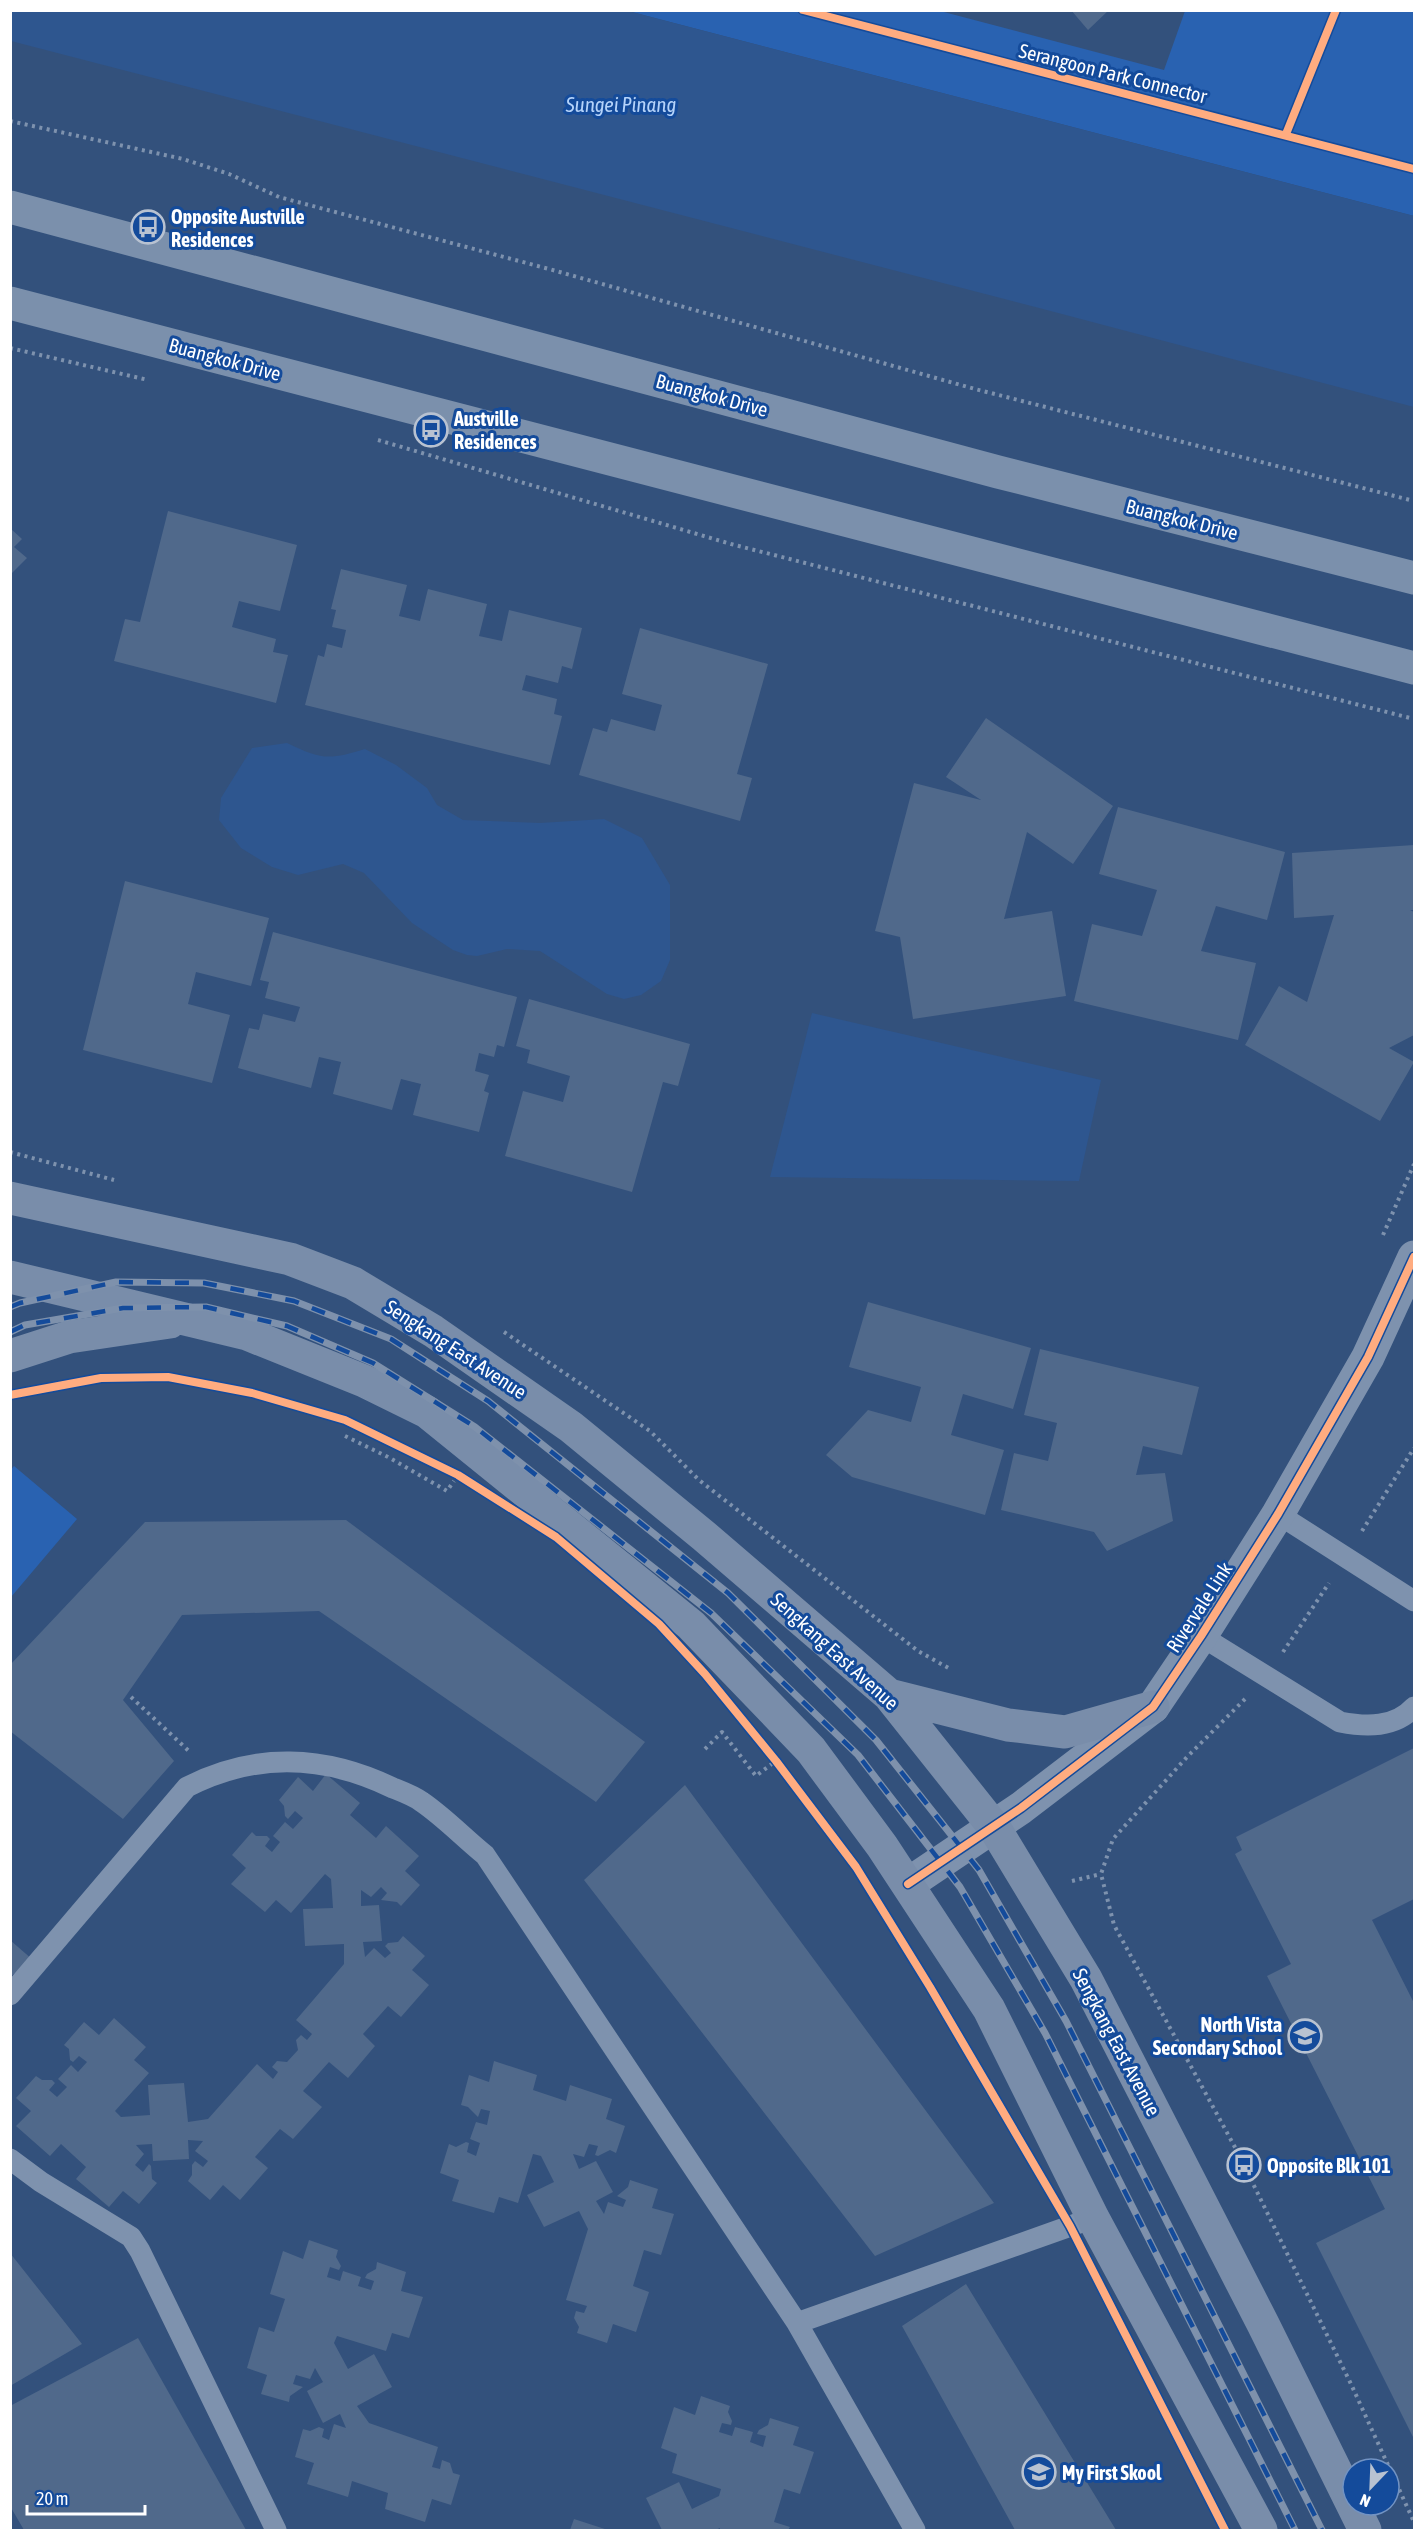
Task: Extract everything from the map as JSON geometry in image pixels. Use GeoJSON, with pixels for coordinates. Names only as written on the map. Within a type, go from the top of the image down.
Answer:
{"type":"FeatureCollection","features":[{"type":"Feature","properties":{"kind":"main road","name":"Buangkok Drive"},"geometry":{"type":"LineString","coordinates":[[10,207],[986,469],[1414,578]]}},
{"type":"Feature","properties":{"kind":"main road","name":"Buangkok Drive"},"geometry":{"type":"LineString","coordinates":[[10,303],[1414,668]]}},
{"type":"Feature","properties":{"kind":"main road","name":"Sengkang East Avenue"},"geometry":{"type":"LineString","coordinates":[[10,1198],[290,1259],[353,1283],[433,1331],[571,1426],[704,1536],[889,1695],[994,1827],[1086,1979],[1263,2324],[1365,2530]]}},
{"type":"Feature","properties":{"kind":"main road"},"geometry":{"type":"LineString","coordinates":[[10,1277],[247,1334],[364,1381],[427,1412],[691,1626],[811,1750],[908,1884],[989,2009],[1094,2218],[1261,2530]]}},
{"type":"Feature","properties":{"kind":"main road"},"geometry":{"type":"LineString","coordinates":[[10,1356],[69,1337],[187,1319]]}},
{"type":"Feature","properties":{"kind":"main road"},"geometry":{"type":"LineString","coordinates":[[889,1695],[1008,1725],[1065,1732],[1153,1707]]}},
{"type":"Feature","properties":{"kind":"street","name":"Rivervale Link"},"geometry":{"type":"LineString","coordinates":[[908,1884],[994,1827],[1153,1707],[1202,1636],[1278,1514],[1368,1357],[1414,1257]]}},
{"type":"Feature","properties":{"kind":"lane"},"geometry":{"type":"LineString","coordinates":[[1278,1514],[1414,1601]]}},
{"type":"Feature","properties":{"kind":"lane"},"geometry":{"type":"LineString","coordinates":[[1202,1636],[1340,1722],[1364,1727],[1388,1723],[1410,1712],[1414,1707]]}},
{"type":"Feature","properties":{"kind":"lane"},"geometry":{"type":"LineString","coordinates":[[10,1995],[187,1787],[214,1773],[243,1765],[280,1762],[317,1764],[366,1774],[422,1801],[484,1856],[797,2323],[915,2530]]}},
{"type":"Feature","properties":{"kind":"lane"},"geometry":{"type":"LineString","coordinates":[[10,2159],[41,2182],[130,2237],[140,2251],[276,2530]]}},
{"type":"Feature","properties":{"kind":"lane"},"geometry":{"type":"LineString","coordinates":[[797,2323],[1094,2218]]}},
{"type":"Feature","properties":{"kind":"path"},"geometry":{"type":"LineString","coordinates":[[10,121],[183,159],[229,174],[279,197],[549,269],[975,389],[1414,501]]}},
{"type":"Feature","properties":{"kind":"path"},"geometry":{"type":"LineString","coordinates":[[10,348],[158,383]]}},
{"type":"Feature","properties":{"kind":"path"},"geometry":{"type":"LineString","coordinates":[[372,439],[731,544],[1414,719]]}},
{"type":"Feature","properties":{"kind":"path"},"geometry":{"type":"LineString","coordinates":[[1381,1238],[1414,1164]]}},
{"type":"Feature","properties":{"kind":"path"},"geometry":{"type":"LineString","coordinates":[[496,1327],[650,1431],[699,1480],[918,1651],[956,1673]]}},
{"type":"Feature","properties":{"kind":"path"},"geometry":{"type":"LineString","coordinates":[[345,1436],[388,1457],[447,1491],[458,1475]]}},
{"type":"Feature","properties":{"kind":"path"},"geometry":{"type":"LineString","coordinates":[[1414,1448],[1267,1677],[1187,1757],[1113,1839],[1101,1874],[1114,1925],[1237,2151],[1351,2384],[1414,2522]]}},
{"type":"Feature","properties":{"kind":"path"},"geometry":{"type":"LineString","coordinates":[[447,1470],[468,1481]]}},
{"type":"Feature","properties":{"kind":"path"},"geometry":{"type":"LineString","coordinates":[[131,1697],[214,1773]]}},
{"type":"Feature","properties":{"kind":"path"},"geometry":{"type":"LineString","coordinates":[[705,1749],[722,1732],[756,1776],[776,1761]]}},
{"type":"Feature","properties":{"kind":"path"},"geometry":{"type":"LineString","coordinates":[[769,1752],[782,1769]]}},
{"type":"Feature","properties":{"kind":"path"},"geometry":{"type":"LineString","coordinates":[[1072,1881],[1101,1874]]}},
{"type":"Feature","properties":{"kind":"shaded area"},"geometry":{"type":"Polygon","coordinates":[[[628,11],[940,11],[1164,70],[1185,11],[1414,11],[1414,216],[628,11]]]}},
{"type":"Feature","properties":{"kind":"shaded area"},"geometry":{"type":"Polygon","coordinates":[[[14,1466],[77,1519],[11,1597],[10,1471],[14,1466]]]}},
{"type":"Feature","properties":{"kind":"water","name":"Sungei Pinang"},"geometry":{"type":"Polygon","coordinates":[[[10,11],[628,11],[1414,216],[1414,407],[11,41],[10,11]]]}},
{"type":"Feature","properties":{"kind":"water"},"geometry":{"type":"Polygon","coordinates":[[[287,743],[309,753],[326,756],[343,755],[365,749],[396,765],[427,788],[437,805],[463,820],[540,823],[604,819],[642,838],[670,885],[670,960],[661,981],[641,995],[624,999],[607,994],[540,951],[507,949],[477,956],[467,955],[453,950],[412,923],[364,873],[343,864],[298,875],[272,867],[241,848],[219,820],[221,798],[252,748],[287,743]]]}},
{"type":"Feature","properties":{"kind":"water"},"geometry":{"type":"Polygon","coordinates":[[[812,1013],[1101,1080],[1079,1181],[770,1177],[812,1013]]]}},
{"type":"Feature","properties":{"kind":"building"},"geometry":{"type":"Polygon","coordinates":[[[1071,10],[1109,10],[1088,30],[1071,10]]]}},
{"type":"Feature","properties":{"kind":"building"},"geometry":{"type":"Polygon","coordinates":[[[168,511],[297,545],[280,611],[239,601],[232,627],[276,639],[273,652],[288,655],[276,703],[114,661],[125,619],[140,622],[168,511]]]}},
{"type":"Feature","properties":{"kind":"building"},"geometry":{"type":"Polygon","coordinates":[[[10,528],[22,539],[14,547],[27,558],[10,575],[10,528]]]}},
{"type":"Feature","properties":{"kind":"building"},"geometry":{"type":"Polygon","coordinates":[[[341,569],[407,585],[399,616],[420,621],[428,589],[487,604],[479,636],[502,641],[509,610],[582,628],[572,669],[562,666],[558,683],[526,675],[522,690],[557,699],[554,714],[562,716],[550,765],[305,705],[318,655],[324,657],[327,644],[342,648],[346,630],[332,627],[336,610],[331,609],[341,569]]]}},
{"type":"Feature","properties":{"kind":"building"},"geometry":{"type":"Polygon","coordinates":[[[640,628],[768,664],[737,774],[752,778],[740,821],[579,775],[593,728],[607,732],[611,719],[655,731],[662,705],[622,694],[640,628]]]}},
{"type":"Feature","properties":{"kind":"building"},"geometry":{"type":"Polygon","coordinates":[[[986,718],[1113,806],[1073,864],[1027,832],[1004,919],[1052,911],[1066,996],[913,1019],[900,937],[875,931],[914,783],[981,800],[946,777],[986,718]]]}},
{"type":"Feature","properties":{"kind":"building"},"geometry":{"type":"Polygon","coordinates":[[[1118,807],[1285,852],[1267,920],[1216,906],[1201,951],[1256,963],[1238,1040],[1074,1001],[1092,924],[1142,936],[1157,890],[1099,874],[1118,807]]]}},
{"type":"Feature","properties":{"kind":"building"},"geometry":{"type":"Polygon","coordinates":[[[1414,845],[1414,910],[1410,910],[1414,912],[1414,1035],[1389,1048],[1414,1062],[1380,1121],[1245,1045],[1279,986],[1307,1002],[1334,915],[1294,918],[1292,853],[1414,845]]]}},
{"type":"Feature","properties":{"kind":"building"},"geometry":{"type":"Polygon","coordinates":[[[125,881],[269,918],[251,986],[196,972],[188,1004],[230,1015],[212,1083],[83,1050],[125,881]]]}},
{"type":"Feature","properties":{"kind":"building"},"geometry":{"type":"Polygon","coordinates":[[[273,932],[517,997],[504,1047],[497,1045],[494,1057],[479,1053],[475,1071],[489,1075],[484,1091],[489,1093],[479,1132],[413,1115],[421,1084],[401,1079],[392,1110],[333,1094],[341,1062],[319,1057],[311,1088],[238,1068],[249,1028],[259,1030],[263,1014],[295,1022],[300,1007],[265,998],[269,982],[260,980],[273,932]]]}},
{"type":"Feature","properties":{"kind":"building"},"geometry":{"type":"Polygon","coordinates":[[[529,999],[690,1044],[678,1086],[663,1082],[632,1192],[505,1156],[523,1091],[563,1102],[570,1076],[527,1063],[530,1050],[516,1046],[529,999]]]}},
{"type":"Feature","properties":{"kind":"building"},"geometry":{"type":"Polygon","coordinates":[[[868,1302],[1031,1348],[1013,1409],[963,1394],[951,1435],[1004,1450],[985,1515],[852,1477],[826,1455],[868,1410],[911,1422],[921,1387],[849,1367],[868,1302]]]}},
{"type":"Feature","properties":{"kind":"building"},"geometry":{"type":"Polygon","coordinates":[[[1040,1349],[1199,1387],[1182,1455],[1143,1446],[1136,1475],[1165,1473],[1173,1521],[1107,1551],[1094,1532],[1001,1510],[1014,1453],[1048,1461],[1057,1423],[1024,1415],[1040,1349]]]}},
{"type":"Feature","properties":{"kind":"building"},"geometry":{"type":"Polygon","coordinates":[[[346,1520],[645,1742],[596,1802],[319,1611],[182,1615],[123,1700],[174,1761],[123,1819],[10,1731],[10,1665],[145,1522],[346,1520]]]}},
{"type":"Feature","properties":{"kind":"building"},"geometry":{"type":"Polygon","coordinates":[[[1414,1748],[1414,1899],[1372,1920],[1414,2003],[1414,2439],[1316,2243],[1385,2209],[1267,1976],[1291,1964],[1235,1854],[1242,1850],[1236,1837],[1414,1748]]]}},
{"type":"Feature","properties":{"kind":"building"},"geometry":{"type":"Polygon","coordinates":[[[326,1774],[360,1803],[350,1815],[376,1838],[386,1826],[419,1856],[405,1871],[420,1885],[401,1906],[397,1902],[381,1900],[387,1893],[381,1887],[371,1897],[361,1890],[361,1906],[379,1905],[382,1941],[363,1942],[365,1957],[374,1948],[385,1958],[391,1953],[385,1946],[388,1943],[398,1942],[403,1936],[425,1956],[412,1970],[429,1985],[401,2017],[388,2006],[363,2034],[375,2046],[348,2078],[329,2062],[303,2091],[322,2107],[293,2139],[280,2129],[255,2157],[268,2168],[240,2200],[223,2185],[210,2200],[188,2181],[195,2161],[203,2167],[208,2161],[195,2151],[203,2141],[188,2140],[189,2159],[153,2161],[152,2144],[136,2145],[144,2154],[135,2165],[143,2172],[149,2164],[152,2179],[157,2183],[139,2204],[123,2191],[109,2207],[76,2179],[86,2167],[61,2144],[50,2156],[16,2126],[31,2111],[16,2098],[36,2076],[55,2083],[49,2090],[57,2097],[67,2087],[58,2079],[71,2065],[78,2072],[87,2062],[79,2056],[73,2062],[70,2060],[69,2049],[64,2045],[84,2022],[99,2035],[114,2018],[146,2047],[134,2060],[149,2073],[115,2111],[121,2117],[150,2115],[148,2085],[184,2083],[188,2122],[208,2119],[257,2064],[273,2079],[278,2072],[272,2067],[277,2061],[287,2062],[298,2050],[296,2040],[301,2035],[307,2040],[312,2034],[296,2020],[344,1964],[344,1944],[305,1946],[303,1909],[333,1908],[331,1879],[325,1874],[291,1913],[276,1900],[265,1912],[231,1884],[246,1868],[232,1855],[252,1832],[256,1836],[267,1836],[270,1839],[265,1846],[272,1852],[280,1842],[273,1836],[285,1822],[293,1829],[303,1818],[295,1811],[288,1819],[285,1816],[284,1806],[279,1800],[298,1777],[313,1791],[326,1774]]]}},
{"type":"Feature","properties":{"kind":"building"},"geometry":{"type":"Polygon","coordinates":[[[685,1785],[994,2203],[875,2256],[584,1880],[685,1785]]]}},
{"type":"Feature","properties":{"kind":"building"},"geometry":{"type":"Polygon","coordinates":[[[10,1940],[33,1960],[10,1977],[10,1940]]]}},
{"type":"Feature","properties":{"kind":"building"},"geometry":{"type":"Polygon","coordinates":[[[494,2061],[537,2075],[533,2090],[566,2101],[570,2085],[612,2099],[606,2119],[625,2126],[616,2153],[610,2150],[598,2156],[595,2155],[598,2146],[589,2144],[584,2157],[573,2154],[579,2169],[596,2161],[613,2192],[596,2201],[604,2214],[608,2202],[623,2207],[626,2200],[617,2196],[628,2187],[630,2180],[658,2189],[652,2208],[674,2214],[661,2255],[644,2250],[633,2286],[649,2292],[636,2332],[613,2324],[607,2343],[577,2333],[579,2327],[574,2318],[576,2311],[584,2313],[587,2306],[566,2300],[588,2229],[579,2211],[544,2227],[527,2195],[554,2182],[541,2156],[533,2154],[518,2203],[499,2197],[494,2213],[452,2201],[459,2180],[440,2173],[449,2144],[456,2147],[466,2142],[469,2143],[467,2152],[476,2156],[480,2143],[470,2139],[476,2122],[487,2125],[490,2111],[481,2109],[478,2117],[468,2107],[461,2105],[469,2075],[489,2082],[494,2061]]]}},
{"type":"Feature","properties":{"kind":"building"},"geometry":{"type":"Polygon","coordinates":[[[309,2240],[338,2250],[336,2257],[341,2266],[339,2270],[330,2267],[327,2277],[340,2281],[343,2271],[361,2277],[358,2286],[371,2290],[374,2281],[365,2278],[367,2274],[376,2269],[377,2262],[406,2272],[401,2291],[423,2297],[409,2338],[392,2333],[386,2351],[337,2336],[334,2343],[348,2369],[374,2354],[392,2387],[357,2406],[369,2423],[438,2447],[432,2467],[440,2469],[442,2460],[450,2463],[453,2473],[460,2475],[451,2505],[432,2499],[425,2522],[385,2509],[388,2493],[352,2481],[348,2497],[307,2484],[314,2463],[295,2457],[303,2429],[310,2431],[319,2427],[324,2429],[322,2437],[329,2440],[334,2424],[346,2428],[340,2414],[323,2423],[307,2391],[323,2382],[315,2368],[310,2379],[296,2375],[293,2384],[303,2387],[290,2396],[289,2402],[261,2394],[267,2375],[247,2368],[259,2327],[274,2332],[285,2299],[270,2294],[283,2251],[303,2259],[309,2240]]]}},
{"type":"Feature","properties":{"kind":"building"},"geometry":{"type":"Polygon","coordinates":[[[10,2253],[82,2344],[10,2386],[10,2253]]]}},
{"type":"Feature","properties":{"kind":"building"},"geometry":{"type":"Polygon","coordinates":[[[966,2284],[1116,2530],[1015,2530],[902,2326],[966,2284]]]}},
{"type":"Feature","properties":{"kind":"building"},"geometry":{"type":"Polygon","coordinates":[[[138,2338],[246,2530],[24,2530],[10,2506],[10,2406],[138,2338]]]}},
{"type":"Feature","properties":{"kind":"building"},"geometry":{"type":"Polygon","coordinates":[[[701,2396],[730,2406],[728,2412],[732,2421],[731,2425],[722,2423],[719,2432],[732,2436],[735,2427],[753,2432],[750,2442],[763,2447],[766,2436],[757,2434],[759,2430],[768,2425],[770,2418],[799,2427],[793,2445],[814,2452],[800,2494],[784,2489],[774,2522],[790,2527],[788,2530],[720,2530],[720,2528],[715,2530],[662,2530],[646,2498],[679,2482],[692,2509],[719,2496],[721,2489],[672,2473],[677,2454],[661,2448],[674,2407],[695,2415],[701,2396]]]}},
{"type":"Feature","properties":{"kind":"building"},"geometry":{"type":"Polygon","coordinates":[[[574,2519],[608,2530],[570,2530],[574,2519]]]}},
{"type":"Feature","properties":{"kind":"railway"},"geometry":{"type":"LineString","coordinates":[[10,1307],[116,1282],[204,1283],[294,1301],[391,1339],[488,1401],[728,1593],[876,1740],[979,1870],[1066,2021],[1322,2530]]}},
{"type":"Feature","properties":{"kind":"railway"},"geometry":{"type":"LineString","coordinates":[[10,1332],[25,1325],[123,1308],[206,1307],[287,1326],[373,1363],[475,1427],[711,1613],[858,1755],[960,1887],[1045,2033],[1295,2530]]}},
{"type":"Feature","properties":{"kind":"cycle path","name":"Serangoon Park Connector"},"geometry":{"type":"LineString","coordinates":[[803,10],[1414,169]]}},
{"type":"Feature","properties":{"kind":"cycle path"},"geometry":{"type":"LineString","coordinates":[[1286,134],[1336,10]]}},
{"type":"Feature","properties":{"kind":"cycle path"},"geometry":{"type":"LineString","coordinates":[[908,1884],[1021,1808],[1153,1707],[1278,1514],[1368,1357],[1414,1257]]}},
{"type":"Feature","properties":{"kind":"cycle path"},"geometry":{"type":"LineString","coordinates":[[10,1395],[101,1378],[168,1377],[252,1393],[345,1420],[458,1475],[556,1537],[659,1624],[705,1674],[776,1761],[856,1867],[930,1987],[1070,2226],[1225,2530]]}},
{"type":"Feature","properties":{"kind":"place","name":"Opposite Austville Residences"},"geometry":{"type":"Point","coordinates":[148,227]}},
{"type":"Feature","properties":{"kind":"place","name":"Austville Residences"},"geometry":{"type":"Point","coordinates":[431,430]}},
{"type":"Feature","properties":{"kind":"place","name":"North Vista Secondary School"},"geometry":{"type":"Point","coordinates":[1305,2036]}},
{"type":"Feature","properties":{"kind":"place","name":"Opposite Blk 101"},"geometry":{"type":"Point","coordinates":[1244,2165]}},
{"type":"Feature","properties":{"kind":"place","name":"My First Skool"},"geometry":{"type":"Point","coordinates":[1039,2472]}}]}
